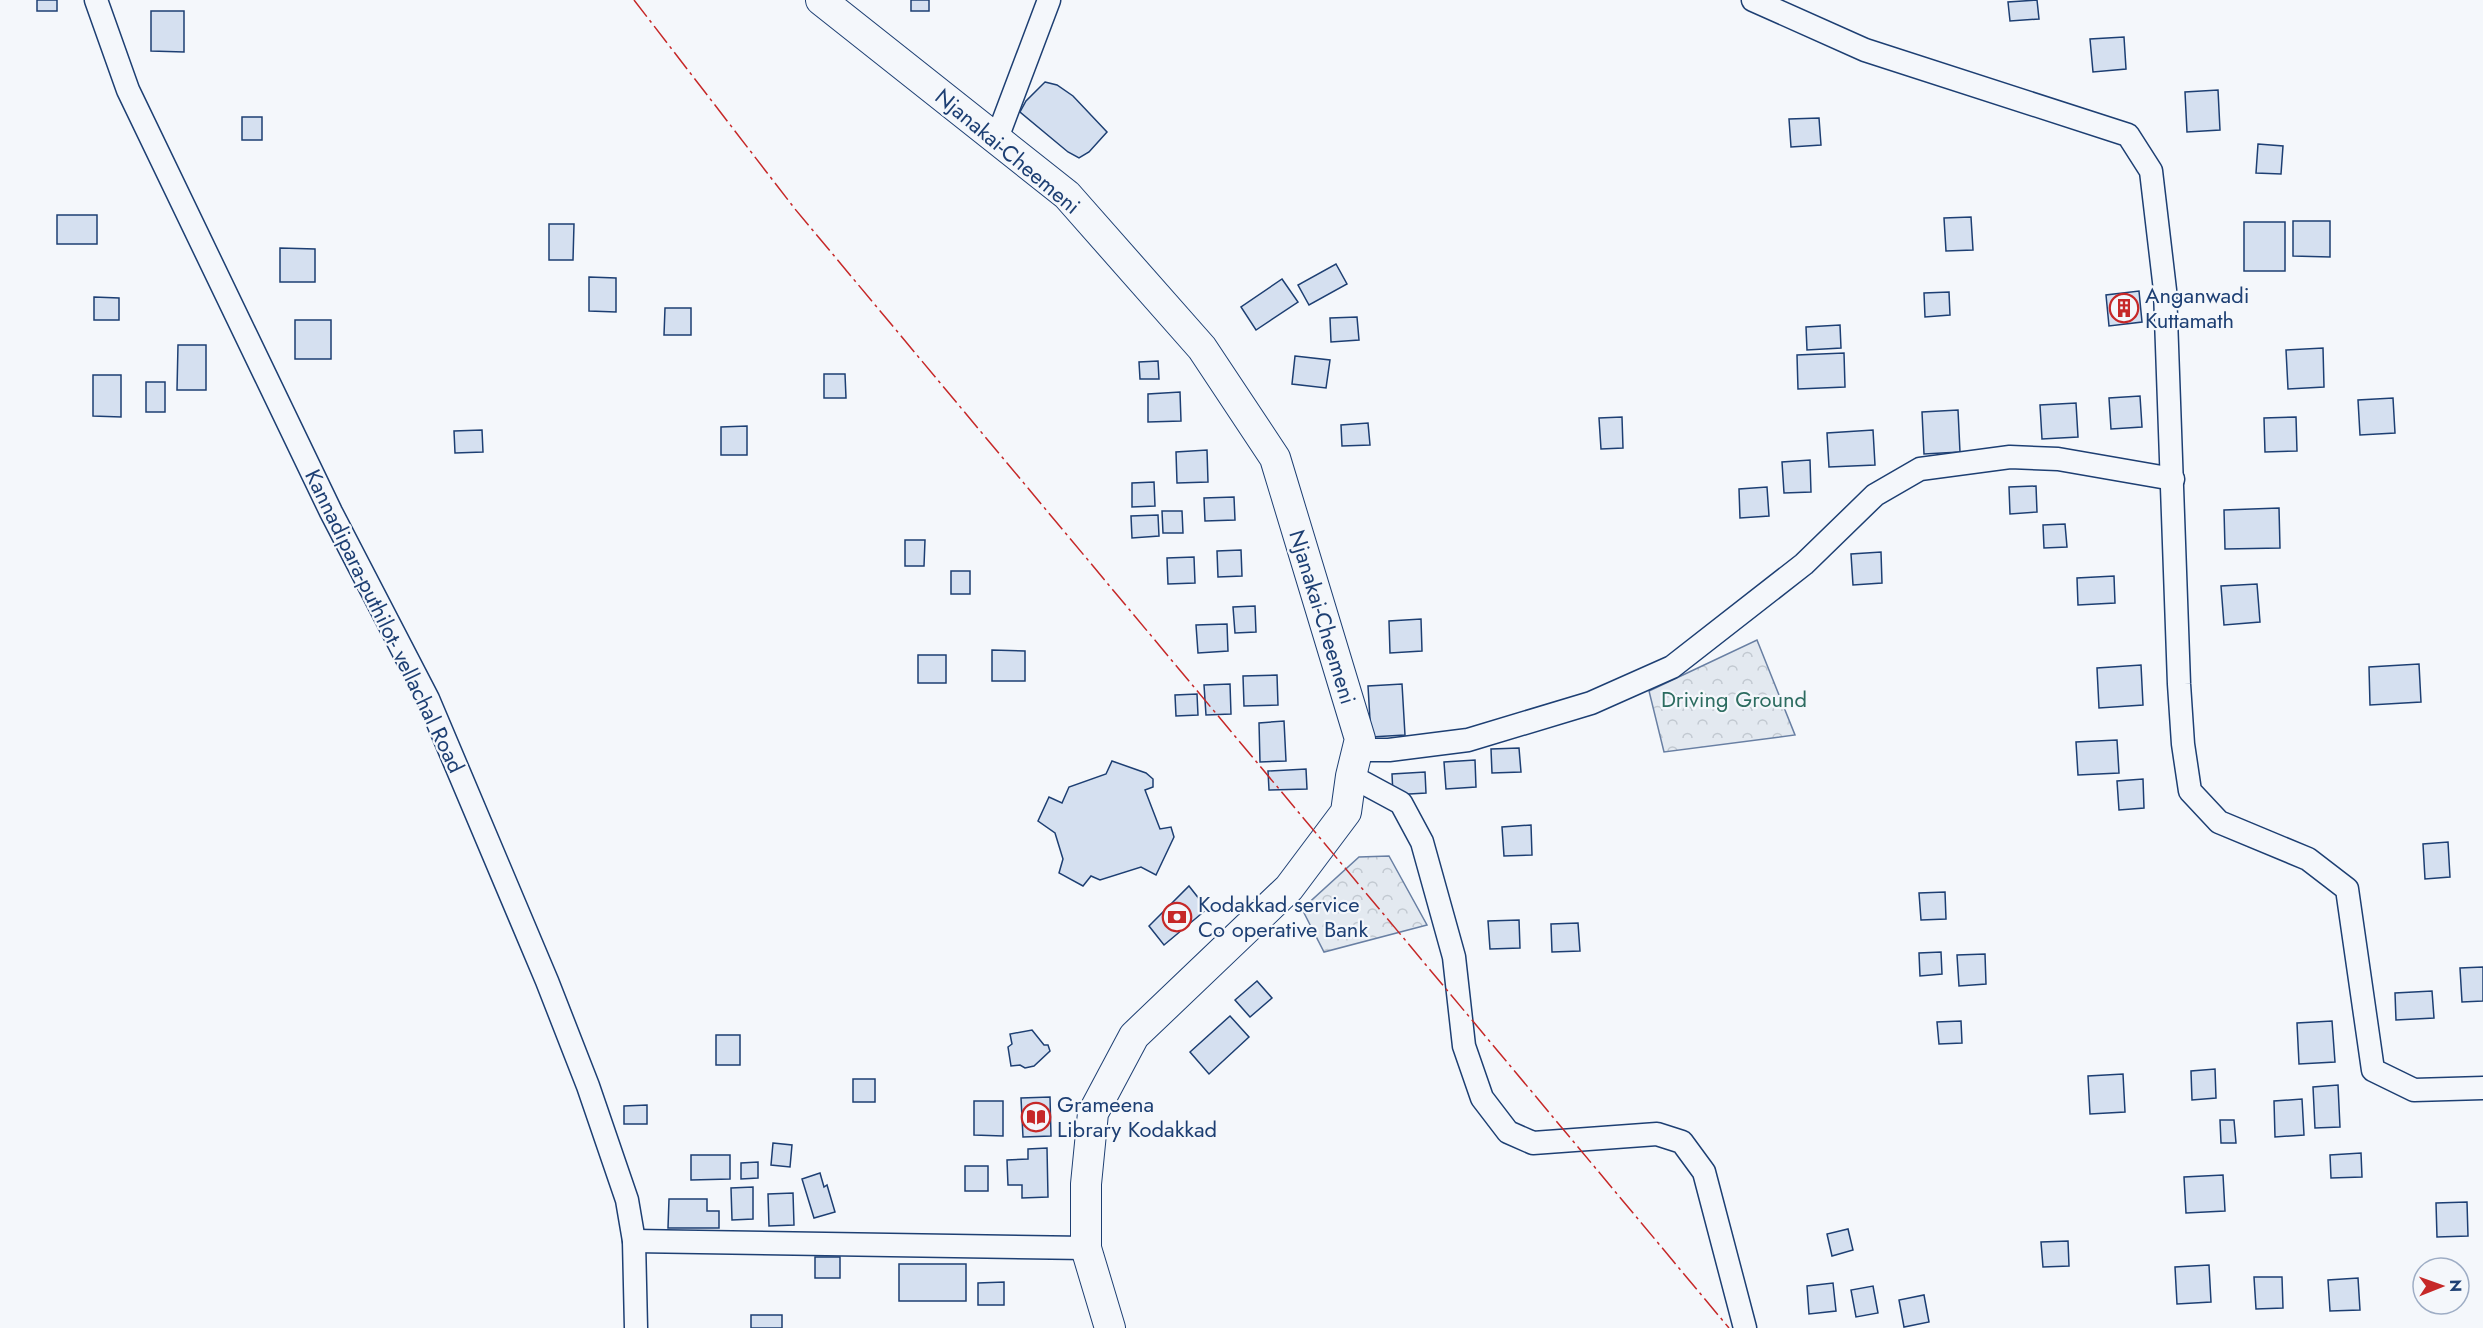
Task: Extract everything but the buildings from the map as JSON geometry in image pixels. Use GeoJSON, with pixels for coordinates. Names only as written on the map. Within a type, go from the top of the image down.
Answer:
{"type":"FeatureCollection","features":[{"type":"Feature","properties":{"kind":"main road","name":"Njanakai-Cheemeni"},"geometry":{"type":"LineString","coordinates":[[821,0],[1067,195],[1202,348],[1275,458],[1360,739],[1346,812],[1289,888],[1134,1036],[1093,1113],[1086,1184],[1086,1248],[1110,1328]]}},
{"type":"Feature","properties":{"kind":"street","name":"Kannadipara-puthilot- vellachal Road"},"geometry":{"type":"LineString","coordinates":[[96,0],[128,90],[326,501],[428,699],[547,981],[588,1086],[627,1200],[634,1241],[636,1328]]}},
{"type":"Feature","properties":{"kind":"street"},"geometry":{"type":"LineString","coordinates":[[997,138],[1049,0]]}},
{"type":"Feature","properties":{"kind":"street"},"geometry":{"type":"LineString","coordinates":[[1753,0],[1865,50],[2128,135],[2151,171],[2165,290],[2179,684],[2183,744],[2190,791],[2219,822],[2308,859],[2347,889],[2373,1070],[2414,1090],[2483,1088]]}},
{"type":"Feature","properties":{"kind":"street"},"geometry":{"type":"LineString","coordinates":[[1745,1328],[1704,1172],[1682,1142],[1657,1134],[1533,1143],[1508,1132],[1482,1098],[1464,1046],[1454,957],[1422,842],[1401,802],[1354,763],[1389,750],[1468,740],[1591,703],[1672,668],[1803,564],[1875,495],[1920,469],[2010,457],[2058,459],[2173,479]]}},
{"type":"Feature","properties":{"kind":"street"},"geometry":{"type":"LineString","coordinates":[[634,1241],[1086,1248]]}},
{"type":"Feature","properties":{"kind":"green space","name":"Driving Ground"},"geometry":{"type":"Polygon","coordinates":[[[1757,640],[1795,735],[1664,752],[1649,691],[1757,640]]]}},
{"type":"Feature","properties":{"kind":"green space"},"geometry":{"type":"Polygon","coordinates":[[[1389,856],[1427,925],[1324,952],[1302,909],[1359,857],[1389,856]]]}},
{"type":"Feature","properties":{"kind":"power"},"geometry":{"type":"LineString","coordinates":[[634,0],[795,209],[1729,1328]]}},
{"type":"Feature","properties":{"kind":"place","name":"Anganwadi Kuttamath"},"geometry":{"type":"Point","coordinates":[2124,308]}},
{"type":"Feature","properties":{"kind":"place","name":"Kodakkad service Co operative Bank"},"geometry":{"type":"Point","coordinates":[1177,917]}},
{"type":"Feature","properties":{"kind":"place","name":"Grameena Library Kodakkad"},"geometry":{"type":"Point","coordinates":[1036,1117]}}]}
